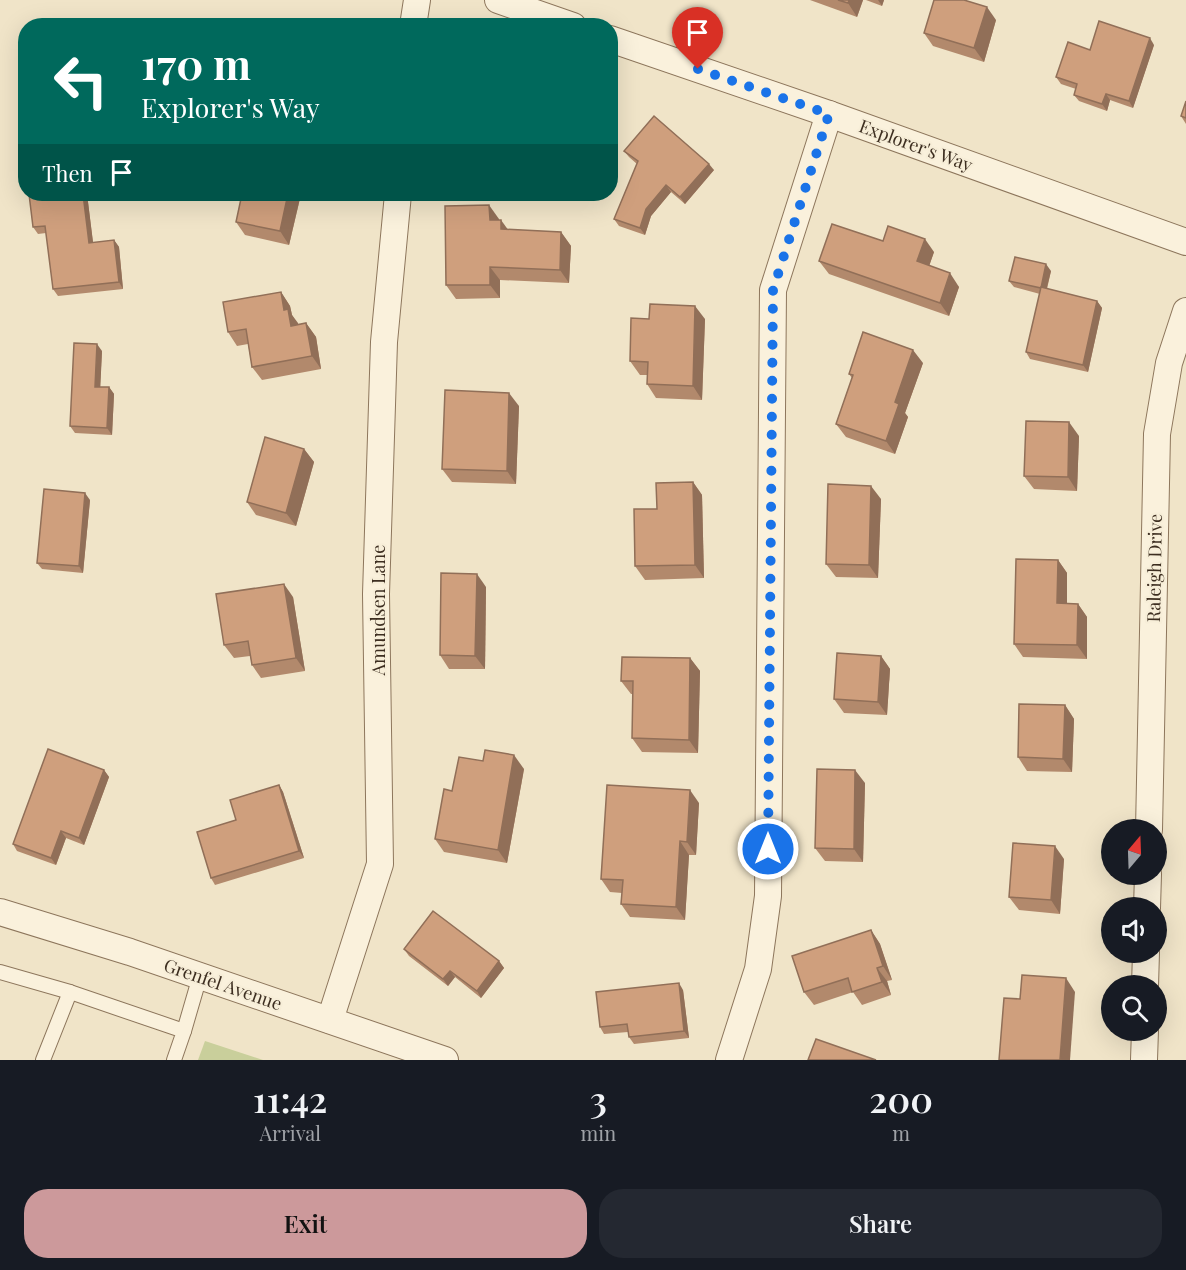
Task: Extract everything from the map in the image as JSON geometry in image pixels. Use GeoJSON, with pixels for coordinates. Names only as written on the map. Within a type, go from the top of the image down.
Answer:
{"type":"FeatureCollection","features":[{"type":"Feature","properties":{"kind":"street"},"geometry":{"type":"LineString","coordinates":[[414,18],[417,0]]}},
{"type":"Feature","properties":{"kind":"street"},"geometry":{"type":"LineString","coordinates":[[498,0],[550,18]]}},
{"type":"Feature","properties":{"kind":"street","name":"Explorer's Way"},"geometry":{"type":"LineString","coordinates":[[618,42],[829,114],[1186,242]]}},
{"type":"Feature","properties":{"kind":"street"},"geometry":{"type":"LineString","coordinates":[[729,1060],[758,969],[768,896],[773,290],[829,114]]}},
{"type":"Feature","properties":{"kind":"street","name":"Amundsen Lane"},"geometry":{"type":"LineString","coordinates":[[330,1020],[380,864],[376,594],[384,342],[397,201]]}},
{"type":"Feature","properties":{"kind":"street","name":"Raleigh Drive"},"geometry":{"type":"LineString","coordinates":[[1149,819],[1157,434],[1169,363],[1186,311]]}},
{"type":"Feature","properties":{"kind":"street","name":"Grenfel Avenue"},"geometry":{"type":"LineString","coordinates":[[0,912],[130,951],[445,1060]]}},
{"type":"Feature","properties":{"kind":"street"},"geometry":{"type":"LineString","coordinates":[[1144,1041],[1144,1060]]}},
{"type":"Feature","properties":{"kind":"lane"},"geometry":{"type":"LineString","coordinates":[[0,972],[70,992],[184,1030]]}},
{"type":"Feature","properties":{"kind":"lane"},"geometry":{"type":"LineString","coordinates":[[174,1060],[200,976]]}},
{"type":"Feature","properties":{"kind":"lane"},"geometry":{"type":"LineString","coordinates":[[43,1060],[70,992]]}},
{"type":"Feature","properties":{"kind":"green space"},"geometry":{"type":"Polygon","coordinates":[[[205,1041],[263,1060],[198,1060],[205,1041]]]}},
{"type":"Feature","properties":{"kind":"building"},"geometry":{"type":"Polygon","coordinates":[[[934,0],[964,0],[987,7],[974,48],[924,33],[934,0]]]}},
{"type":"Feature","properties":{"kind":"building"},"geometry":{"type":"Polygon","coordinates":[[[1099,21],[1150,38],[1129,101],[1106,94],[1102,104],[1074,95],[1077,84],[1056,77],[1068,42],[1090,50],[1099,21]]]}},
{"type":"Feature","properties":{"kind":"building"},"geometry":{"type":"Polygon","coordinates":[[[1186,101],[1186,118],[1181,116],[1186,101]]]}},
{"type":"Feature","properties":{"kind":"building"},"geometry":{"type":"Polygon","coordinates":[[[654,116],[709,164],[680,197],[666,185],[646,209],[640,228],[614,219],[638,161],[624,151],[654,116]]]}},
{"type":"Feature","properties":{"kind":"building"},"geometry":{"type":"Polygon","coordinates":[[[30,201],[84,201],[89,243],[114,240],[119,282],[53,289],[45,226],[33,227],[30,201]]]}},
{"type":"Feature","properties":{"kind":"building"},"geometry":{"type":"Polygon","coordinates":[[[240,201],[286,201],[280,231],[236,222],[240,201]]]}},
{"type":"Feature","properties":{"kind":"building"},"geometry":{"type":"Polygon","coordinates":[[[489,205],[490,220],[501,220],[501,229],[561,232],[560,270],[490,267],[490,285],[446,285],[445,206],[489,205]]]}},
{"type":"Feature","properties":{"kind":"building"},"geometry":{"type":"Polygon","coordinates":[[[832,224],[883,241],[888,226],[925,239],[917,261],[950,273],[940,303],[819,261],[832,224]]]}},
{"type":"Feature","properties":{"kind":"building"},"geometry":{"type":"Polygon","coordinates":[[[1015,257],[1046,264],[1041,288],[1009,281],[1015,257]]]}},
{"type":"Feature","properties":{"kind":"building"},"geometry":{"type":"Polygon","coordinates":[[[1041,287],[1097,301],[1083,365],[1026,352],[1041,287]]]}},
{"type":"Feature","properties":{"kind":"building"},"geometry":{"type":"Polygon","coordinates":[[[281,292],[284,310],[288,309],[291,326],[306,323],[312,356],[252,367],[246,329],[228,332],[223,302],[281,292]]]}},
{"type":"Feature","properties":{"kind":"building"},"geometry":{"type":"Polygon","coordinates":[[[650,304],[695,306],[693,386],[647,384],[648,362],[630,361],[631,318],[649,319],[650,304]]]}},
{"type":"Feature","properties":{"kind":"building"},"geometry":{"type":"Polygon","coordinates":[[[863,332],[913,350],[895,402],[899,404],[886,441],[836,424],[853,375],[849,374],[863,332]]]}},
{"type":"Feature","properties":{"kind":"building"},"geometry":{"type":"Polygon","coordinates":[[[74,343],[97,344],[95,387],[109,387],[107,428],[70,426],[74,343]]]}},
{"type":"Feature","properties":{"kind":"building"},"geometry":{"type":"Polygon","coordinates":[[[445,390],[509,393],[507,471],[442,469],[445,390]]]}},
{"type":"Feature","properties":{"kind":"building"},"geometry":{"type":"Polygon","coordinates":[[[1026,421],[1069,422],[1068,477],[1024,476],[1026,421]]]}},
{"type":"Feature","properties":{"kind":"building"},"geometry":{"type":"Polygon","coordinates":[[[265,437],[304,449],[286,513],[247,502],[265,437]]]}},
{"type":"Feature","properties":{"kind":"building"},"geometry":{"type":"Polygon","coordinates":[[[693,482],[695,565],[635,566],[634,509],[657,509],[656,483],[693,482]]]}},
{"type":"Feature","properties":{"kind":"building"},"geometry":{"type":"Polygon","coordinates":[[[828,484],[871,486],[869,565],[826,564],[828,484]]]}},
{"type":"Feature","properties":{"kind":"building"},"geometry":{"type":"Polygon","coordinates":[[[44,489],[85,493],[79,566],[37,563],[44,489]]]}},
{"type":"Feature","properties":{"kind":"building"},"geometry":{"type":"Polygon","coordinates":[[[1016,559],[1058,560],[1057,603],[1078,604],[1077,645],[1014,644],[1016,559]]]}},
{"type":"Feature","properties":{"kind":"building"},"geometry":{"type":"Polygon","coordinates":[[[441,573],[477,574],[475,656],[440,655],[441,573]]]}},
{"type":"Feature","properties":{"kind":"building"},"geometry":{"type":"Polygon","coordinates":[[[284,584],[296,658],[252,665],[248,641],[224,645],[216,594],[284,584]]]}},
{"type":"Feature","properties":{"kind":"building"},"geometry":{"type":"Polygon","coordinates":[[[837,653],[881,656],[878,702],[834,699],[837,653]]]}},
{"type":"Feature","properties":{"kind":"building"},"geometry":{"type":"Polygon","coordinates":[[[622,657],[690,658],[689,740],[632,738],[633,681],[621,681],[622,657]]]}},
{"type":"Feature","properties":{"kind":"building"},"geometry":{"type":"Polygon","coordinates":[[[1019,704],[1065,705],[1063,759],[1018,757],[1019,704]]]}},
{"type":"Feature","properties":{"kind":"building"},"geometry":{"type":"Polygon","coordinates":[[[48,749],[104,770],[79,838],[61,831],[51,858],[13,844],[48,749]]]}},
{"type":"Feature","properties":{"kind":"building"},"geometry":{"type":"Polygon","coordinates":[[[485,750],[514,755],[498,850],[435,839],[444,789],[452,791],[459,757],[483,761],[485,750]]]}},
{"type":"Feature","properties":{"kind":"building"},"geometry":{"type":"Polygon","coordinates":[[[817,769],[855,770],[854,849],[815,848],[817,769]]]}},
{"type":"Feature","properties":{"kind":"building"},"geometry":{"type":"Polygon","coordinates":[[[279,785],[299,851],[211,878],[197,832],[236,820],[230,800],[279,785]]]}},
{"type":"Feature","properties":{"kind":"building"},"geometry":{"type":"Polygon","coordinates":[[[607,785],[690,790],[687,842],[680,841],[676,907],[621,904],[623,880],[601,879],[607,785]]]}},
{"type":"Feature","properties":{"kind":"building"},"geometry":{"type":"Polygon","coordinates":[[[1013,843],[1055,846],[1051,900],[1009,897],[1013,843]]]}},
{"type":"Feature","properties":{"kind":"building"},"geometry":{"type":"Polygon","coordinates":[[[433,911],[499,961],[477,991],[450,971],[443,979],[404,949],[433,911]]]}},
{"type":"Feature","properties":{"kind":"building"},"geometry":{"type":"Polygon","coordinates":[[[871,930],[883,966],[877,968],[882,982],[852,992],[848,978],[804,992],[792,956],[871,930]]]}},
{"type":"Feature","properties":{"kind":"building"},"geometry":{"type":"Polygon","coordinates":[[[1022,975],[1066,978],[1060,1060],[999,1060],[1004,998],[1020,999],[1022,975]]]}},
{"type":"Feature","properties":{"kind":"building"},"geometry":{"type":"Polygon","coordinates":[[[679,983],[684,1031],[629,1037],[627,1024],[600,1027],[596,992],[679,983]]]}},
{"type":"Feature","properties":{"kind":"building"},"geometry":{"type":"Polygon","coordinates":[[[816,1039],[876,1060],[808,1060],[816,1039]]]}},
{"type":"Feature","properties":{"kind":"route"},"geometry":{"type":"LineString","coordinates":[[698,69],[829,114],[773,290],[768,849]]}}]}
